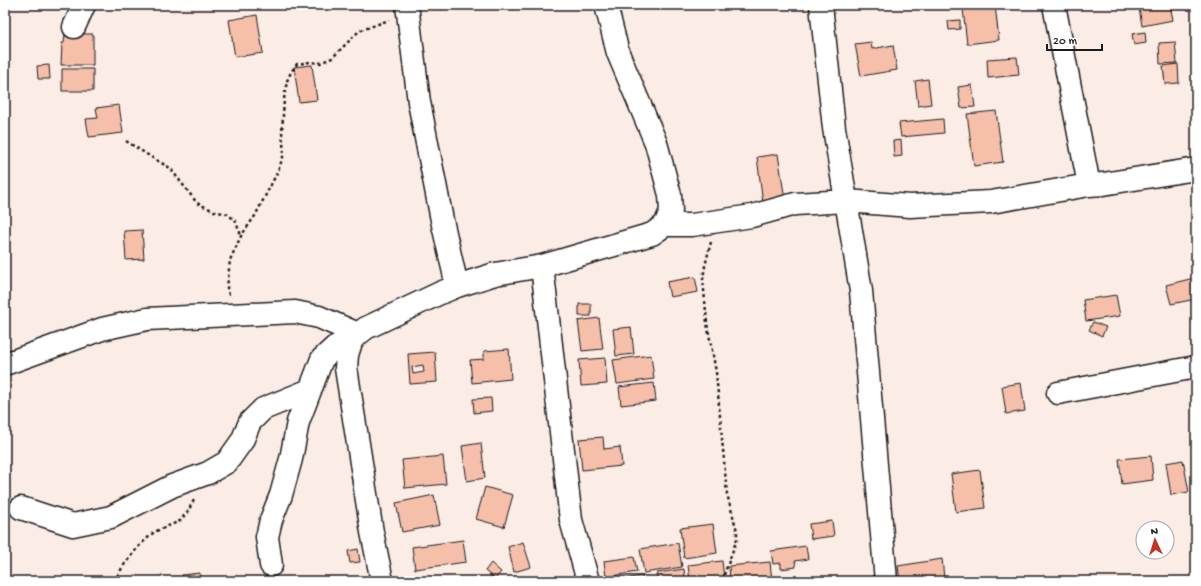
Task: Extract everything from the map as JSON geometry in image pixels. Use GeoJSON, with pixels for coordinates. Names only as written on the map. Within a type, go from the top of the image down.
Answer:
{"type":"FeatureCollection","features":[{"type":"Feature","properties":{"kind":"street"},"geometry":{"type":"LineString","coordinates":[[74,27],[84,5]]}},
{"type":"Feature","properties":{"kind":"street"},"geometry":{"type":"LineString","coordinates":[[271,565],[267,537],[291,459],[298,422],[322,359],[334,347],[355,336],[366,328],[457,286],[495,274],[542,266],[652,234],[665,225],[671,211],[668,188],[656,143],[618,53],[606,5]]}},
{"type":"Feature","properties":{"kind":"street"},"geometry":{"type":"LineString","coordinates":[[820,5],[834,128],[862,291],[886,581]]}},
{"type":"Feature","properties":{"kind":"street"},"geometry":{"type":"LineString","coordinates":[[1054,5],[1089,185]]}},
{"type":"Feature","properties":{"kind":"street"},"geometry":{"type":"LineString","coordinates":[[407,9],[419,102],[442,220],[457,286]]}},
{"type":"Feature","properties":{"kind":"street"},"geometry":{"type":"LineString","coordinates":[[665,225],[692,225],[717,220],[752,216],[796,204],[847,201],[910,206],[990,202],[1196,169]]}},
{"type":"Feature","properties":{"kind":"street"},"geometry":{"type":"LineString","coordinates":[[542,266],[571,520],[588,581]]}},
{"type":"Feature","properties":{"kind":"street"},"geometry":{"type":"LineString","coordinates":[[5,364],[102,329],[147,319],[295,312],[319,317],[355,336]]}},
{"type":"Feature","properties":{"kind":"street"},"geometry":{"type":"LineString","coordinates":[[355,336],[347,355],[346,368],[372,532],[382,581]]}},
{"type":"Feature","properties":{"kind":"street"},"geometry":{"type":"LineString","coordinates":[[1058,392],[1196,367]]}},
{"type":"Feature","properties":{"kind":"street"},"geometry":{"type":"LineString","coordinates":[[20,508],[73,525],[111,517],[172,486],[208,473],[227,462],[242,441],[250,422],[263,409],[310,390]]}},
{"type":"Feature","properties":{"kind":"path"},"geometry":{"type":"LineString","coordinates":[[234,315],[227,288],[230,260],[241,236],[255,216],[278,171],[284,154],[282,132],[284,99],[287,81],[291,72],[296,64],[310,62],[320,63],[332,58],[359,31],[407,9]]}},
{"type":"Feature","properties":{"kind":"path"},"geometry":{"type":"LineString","coordinates":[[126,140],[170,168],[197,203],[214,211],[227,214],[235,220],[241,236]]}},
{"type":"Feature","properties":{"kind":"path"},"geometry":{"type":"LineString","coordinates":[[717,220],[703,279],[707,323],[716,372],[727,494],[737,531],[737,539],[724,575],[724,581]]}},
{"type":"Feature","properties":{"kind":"path"},"geometry":{"type":"LineString","coordinates":[[114,581],[138,547],[154,532],[180,521],[188,511],[208,473]]}},
{"type":"Feature","properties":{"kind":"building"},"geometry":{"type":"Polygon","coordinates":[[[995,5],[999,40],[967,44],[963,9],[995,5]]]}},
{"type":"Feature","properties":{"kind":"building"},"geometry":{"type":"Polygon","coordinates":[[[1144,5],[1170,5],[1173,20],[1142,26],[1139,8],[1144,5]]]}},
{"type":"Feature","properties":{"kind":"building"},"geometry":{"type":"Polygon","coordinates":[[[257,15],[263,53],[235,57],[229,20],[257,15]]]}},
{"type":"Feature","properties":{"kind":"building"},"geometry":{"type":"Polygon","coordinates":[[[960,20],[960,29],[949,30],[948,21],[960,20]]]}},
{"type":"Feature","properties":{"kind":"building"},"geometry":{"type":"Polygon","coordinates":[[[1145,32],[1146,43],[1134,45],[1132,34],[1145,32]]]}},
{"type":"Feature","properties":{"kind":"building"},"geometry":{"type":"Polygon","coordinates":[[[65,34],[93,34],[93,65],[61,65],[62,43],[64,43],[65,34]]]}},
{"type":"Feature","properties":{"kind":"building"},"geometry":{"type":"Polygon","coordinates":[[[871,42],[872,49],[893,45],[897,70],[861,76],[855,44],[871,42]]]}},
{"type":"Feature","properties":{"kind":"building"},"geometry":{"type":"Polygon","coordinates":[[[1175,42],[1177,63],[1160,64],[1159,43],[1175,42]]]}},
{"type":"Feature","properties":{"kind":"building"},"geometry":{"type":"Polygon","coordinates":[[[1017,57],[1019,75],[988,78],[987,59],[1017,57]]]}},
{"type":"Feature","properties":{"kind":"building"},"geometry":{"type":"Polygon","coordinates":[[[1178,64],[1179,83],[1165,84],[1163,66],[1178,64]]]}},
{"type":"Feature","properties":{"kind":"building"},"geometry":{"type":"Polygon","coordinates":[[[49,65],[50,79],[38,79],[37,66],[49,65]]]}},
{"type":"Feature","properties":{"kind":"building"},"geometry":{"type":"Polygon","coordinates":[[[312,65],[317,100],[299,102],[294,67],[312,65]]]}},
{"type":"Feature","properties":{"kind":"building"},"geometry":{"type":"Polygon","coordinates":[[[62,69],[93,69],[93,91],[62,91],[62,69]]]}},
{"type":"Feature","properties":{"kind":"building"},"geometry":{"type":"Polygon","coordinates":[[[928,79],[931,104],[918,106],[915,81],[928,79]]]}},
{"type":"Feature","properties":{"kind":"building"},"geometry":{"type":"Polygon","coordinates":[[[972,85],[975,107],[961,108],[958,87],[972,85]]]}},
{"type":"Feature","properties":{"kind":"building"},"geometry":{"type":"Polygon","coordinates":[[[119,105],[123,133],[89,137],[86,119],[98,118],[96,108],[119,105]]]}},
{"type":"Feature","properties":{"kind":"building"},"geometry":{"type":"Polygon","coordinates":[[[996,111],[1003,162],[974,166],[967,114],[996,111]]]}},
{"type":"Feature","properties":{"kind":"building"},"geometry":{"type":"Polygon","coordinates":[[[943,119],[944,133],[901,137],[899,123],[943,119]]]}},
{"type":"Feature","properties":{"kind":"building"},"geometry":{"type":"Polygon","coordinates":[[[901,140],[902,156],[894,157],[893,141],[901,140]]]}},
{"type":"Feature","properties":{"kind":"building"},"geometry":{"type":"Polygon","coordinates":[[[778,154],[785,200],[763,203],[757,157],[778,154]]]}},
{"type":"Feature","properties":{"kind":"building"},"geometry":{"type":"Polygon","coordinates":[[[142,230],[144,259],[126,260],[124,231],[142,230]]]}},
{"type":"Feature","properties":{"kind":"building"},"geometry":{"type":"Polygon","coordinates":[[[695,277],[698,292],[670,297],[667,282],[695,277]]]}},
{"type":"Feature","properties":{"kind":"building"},"geometry":{"type":"Polygon","coordinates":[[[1194,278],[1196,286],[1196,299],[1171,304],[1166,285],[1194,278]]]}},
{"type":"Feature","properties":{"kind":"building"},"geometry":{"type":"Polygon","coordinates":[[[1116,295],[1120,316],[1086,321],[1083,300],[1116,295]]]}},
{"type":"Feature","properties":{"kind":"building"},"geometry":{"type":"Polygon","coordinates":[[[579,304],[591,304],[591,316],[579,316],[579,304]]]}},
{"type":"Feature","properties":{"kind":"building"},"geometry":{"type":"Polygon","coordinates":[[[599,318],[603,349],[582,351],[578,321],[599,318]]]}},
{"type":"Feature","properties":{"kind":"building"},"geometry":{"type":"Polygon","coordinates":[[[1093,322],[1106,327],[1102,336],[1089,330],[1093,322]]]}},
{"type":"Feature","properties":{"kind":"building"},"geometry":{"type":"Polygon","coordinates":[[[631,327],[634,354],[616,356],[613,329],[631,327]]]}},
{"type":"Feature","properties":{"kind":"building"},"geometry":{"type":"Polygon","coordinates":[[[509,349],[511,379],[472,383],[470,360],[484,359],[484,351],[509,349]]]}},
{"type":"Feature","properties":{"kind":"building"},"geometry":{"type":"Polygon","coordinates":[[[435,352],[437,382],[410,384],[408,354],[435,352]],[[423,365],[412,367],[413,374],[424,372],[423,365]]]}},
{"type":"Feature","properties":{"kind":"building"},"geometry":{"type":"Polygon","coordinates":[[[651,355],[654,379],[617,384],[613,360],[651,355]]]}},
{"type":"Feature","properties":{"kind":"building"},"geometry":{"type":"Polygon","coordinates":[[[605,358],[607,384],[581,386],[579,360],[605,358]]]}},
{"type":"Feature","properties":{"kind":"building"},"geometry":{"type":"Polygon","coordinates":[[[654,383],[656,401],[621,405],[619,387],[654,383]]]}},
{"type":"Feature","properties":{"kind":"building"},"geometry":{"type":"Polygon","coordinates":[[[1021,383],[1025,411],[1006,414],[1002,386],[1021,383]]]}},
{"type":"Feature","properties":{"kind":"building"},"geometry":{"type":"Polygon","coordinates":[[[491,398],[492,411],[474,413],[473,399],[491,398]]]}},
{"type":"Feature","properties":{"kind":"building"},"geometry":{"type":"Polygon","coordinates":[[[603,437],[604,449],[620,447],[622,466],[582,470],[579,439],[603,437]]]}},
{"type":"Feature","properties":{"kind":"building"},"geometry":{"type":"Polygon","coordinates":[[[481,443],[485,478],[467,481],[462,446],[481,443]]]}},
{"type":"Feature","properties":{"kind":"building"},"geometry":{"type":"Polygon","coordinates":[[[443,456],[446,484],[405,488],[402,460],[443,456]]]}},
{"type":"Feature","properties":{"kind":"building"},"geometry":{"type":"Polygon","coordinates":[[[1151,456],[1153,480],[1122,484],[1119,459],[1151,456]]]}},
{"type":"Feature","properties":{"kind":"building"},"geometry":{"type":"Polygon","coordinates":[[[1183,460],[1189,492],[1171,495],[1166,463],[1183,460]]]}},
{"type":"Feature","properties":{"kind":"building"},"geometry":{"type":"Polygon","coordinates":[[[980,470],[985,508],[956,512],[951,474],[980,470]]]}},
{"type":"Feature","properties":{"kind":"building"},"geometry":{"type":"Polygon","coordinates":[[[485,487],[513,495],[504,527],[476,519],[485,487]]]}},
{"type":"Feature","properties":{"kind":"building"},"geometry":{"type":"Polygon","coordinates":[[[434,495],[440,525],[402,532],[396,503],[434,495]]]}},
{"type":"Feature","properties":{"kind":"building"},"geometry":{"type":"Polygon","coordinates":[[[832,521],[834,536],[811,539],[809,524],[832,521]]]}},
{"type":"Feature","properties":{"kind":"building"},"geometry":{"type":"Polygon","coordinates":[[[713,524],[717,553],[684,558],[680,528],[713,524]]]}},
{"type":"Feature","properties":{"kind":"building"},"geometry":{"type":"Polygon","coordinates":[[[463,540],[466,562],[415,569],[412,547],[463,540]]]}},
{"type":"Feature","properties":{"kind":"building"},"geometry":{"type":"Polygon","coordinates":[[[523,542],[531,567],[514,572],[508,547],[523,542]]]}},
{"type":"Feature","properties":{"kind":"building"},"geometry":{"type":"Polygon","coordinates":[[[678,543],[682,567],[644,573],[640,549],[678,543]]]}},
{"type":"Feature","properties":{"kind":"building"},"geometry":{"type":"Polygon","coordinates":[[[806,546],[808,559],[795,561],[796,567],[781,569],[781,563],[773,564],[771,551],[806,546]]]}},
{"type":"Feature","properties":{"kind":"building"},"geometry":{"type":"Polygon","coordinates":[[[358,549],[360,562],[350,563],[348,551],[358,549]]]}},
{"type":"Feature","properties":{"kind":"building"},"geometry":{"type":"Polygon","coordinates":[[[634,557],[637,572],[606,577],[604,561],[634,557]]]}},
{"type":"Feature","properties":{"kind":"building"},"geometry":{"type":"Polygon","coordinates":[[[942,559],[944,578],[931,581],[900,581],[898,566],[942,559]]]}},
{"type":"Feature","properties":{"kind":"building"},"geometry":{"type":"Polygon","coordinates":[[[722,561],[724,578],[690,581],[688,565],[722,561]]]}},
{"type":"Feature","properties":{"kind":"building"},"geometry":{"type":"Polygon","coordinates":[[[770,562],[772,581],[730,581],[729,566],[770,562]]]}},
{"type":"Feature","properties":{"kind":"building"},"geometry":{"type":"Polygon","coordinates":[[[491,563],[501,572],[495,579],[485,571],[491,563]]]}},
{"type":"Feature","properties":{"kind":"building"},"geometry":{"type":"Polygon","coordinates":[[[684,569],[685,581],[658,581],[657,573],[684,569]]]}},
{"type":"Feature","properties":{"kind":"building"},"geometry":{"type":"Polygon","coordinates":[[[200,573],[201,581],[183,581],[182,575],[200,573]]]}},
{"type":"Feature","properties":{"kind":"building"},"geometry":{"type":"Polygon","coordinates":[[[642,576],[643,581],[611,581],[642,576]]]}}]}
